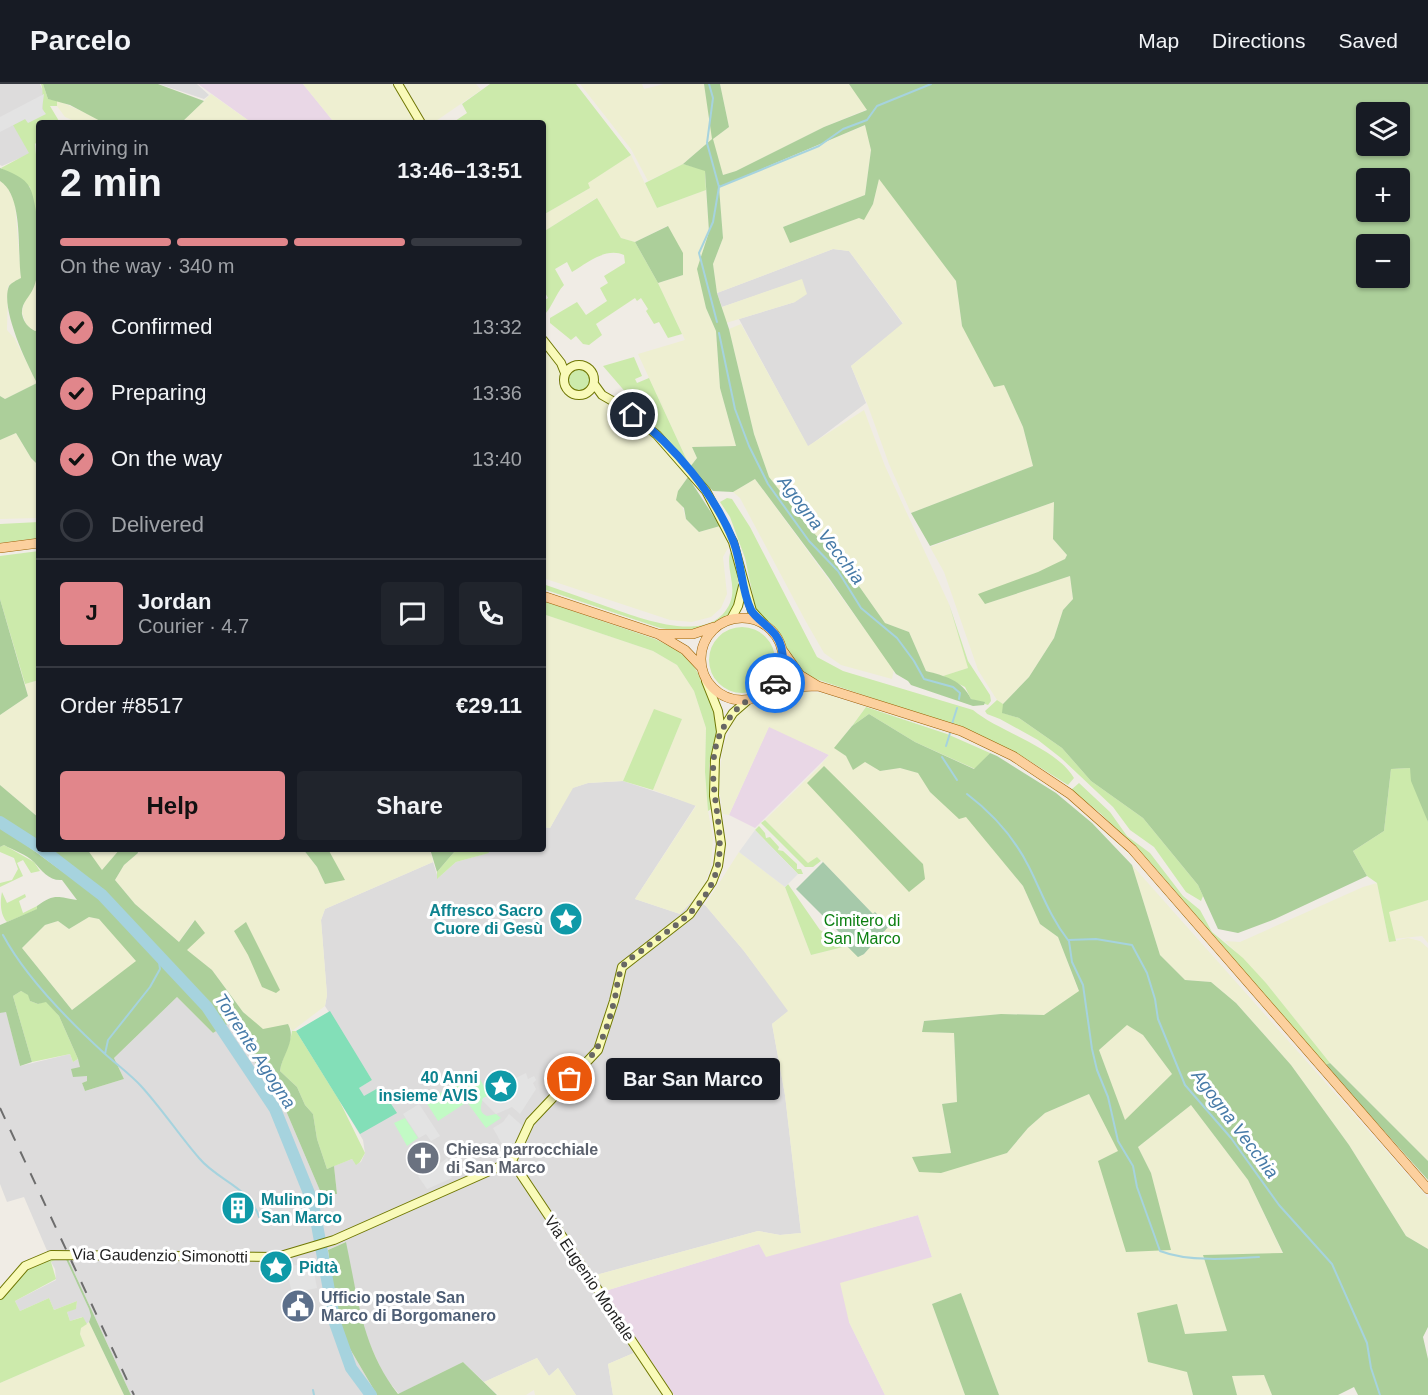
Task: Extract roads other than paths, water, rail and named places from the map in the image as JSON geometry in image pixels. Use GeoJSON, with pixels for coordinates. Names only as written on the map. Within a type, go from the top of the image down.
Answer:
{"type":"FeatureCollection","features":[{"type":"Feature","properties":{"kind":"main road"},"geometry":{"type":"LineString","coordinates":[[0,548],[36,543]]}},
{"type":"Feature","properties":{"kind":"main road"},"geometry":{"type":"LineString","coordinates":[[546,597],[658,634],[685,650],[701,667],[706,681],[724,697],[748,700],[792,687],[818,686]]}},
{"type":"Feature","properties":{"kind":"main road"},"geometry":{"type":"LineString","coordinates":[[658,634],[693,634],[731,619],[753,619],[772,631],[800,675],[818,686],[961,731],[1013,756],[1070,794],[1132,849],[1323,1072],[1428,1189]]}},
{"type":"Feature","properties":{"kind":"main road"},"geometry":{"type":"LineString","coordinates":[[701,667],[703,645],[716,626]]}},
{"type":"Feature","properties":{"kind":"main road"},"geometry":{"type":"LineString","coordinates":[[764,694],[780,676],[783,651]]}},
{"type":"Feature","properties":{"kind":"street"},"geometry":{"type":"LineString","coordinates":[[398,84],[419,120]]}},
{"type":"Feature","properties":{"kind":"street"},"geometry":{"type":"LineString","coordinates":[[546,343],[565,362],[590,369],[594,376],[594,384],[602,395]]}},
{"type":"Feature","properties":{"kind":"street"},"geometry":{"type":"LineString","coordinates":[[551,348],[565,373],[564,382],[568,391],[578,395],[587,393],[602,395],[623,407],[657,435],[706,491],[716,506],[733,542],[752,611],[764,624]]}},
{"type":"Feature","properties":{"kind":"street"},"geometry":{"type":"LineString","coordinates":[[565,373],[576,365]]}},
{"type":"Feature","properties":{"kind":"street"},"geometry":{"type":"LineString","coordinates":[[587,393],[594,384]]}},
{"type":"Feature","properties":{"kind":"street"},"geometry":{"type":"LineString","coordinates":[[731,619],[738,606],[743,585]]}},
{"type":"Feature","properties":{"kind":"street"},"geometry":{"type":"LineString","coordinates":[[706,681],[718,711],[721,732]]}},
{"type":"Feature","properties":{"kind":"street"},"geometry":{"type":"LineString","coordinates":[[512,1161],[530,1122],[598,1050],[610,1015],[622,967],[690,914],[703,898],[714,878],[721,844],[713,779],[715,759],[721,732],[733,713],[748,700]]}},
{"type":"Feature","properties":{"kind":"street","name":"Via Gaudenzio Simonotti"},"geometry":{"type":"LineString","coordinates":[[0,1295],[25,1266],[51,1255],[276,1257],[334,1240],[512,1161]]}},
{"type":"Feature","properties":{"kind":"street","name":"Via Eugenio Montale"},"geometry":{"type":"LineString","coordinates":[[512,1161],[668,1395]]}},
{"type":"Feature","properties":{"kind":"waterway","name":"Agogna Vecchia"},"geometry":{"type":"LineString","coordinates":[[709,84],[713,98],[707,143],[719,187],[713,222],[699,253],[717,322]]}},
{"type":"Feature","properties":{"kind":"waterway"},"geometry":{"type":"LineString","coordinates":[[719,187],[819,146],[843,129],[867,120],[877,106],[931,84]]}},
{"type":"Feature","properties":{"kind":"waterway","name":"Agogna Vecchia"},"geometry":{"type":"LineString","coordinates":[[719,333],[735,409],[749,446],[768,484],[809,541],[838,571],[861,608],[897,638],[924,679],[953,687],[960,693],[959,699]]}},
{"type":"Feature","properties":{"kind":"waterway","name":"Agogna Vecchia"},"geometry":{"type":"LineString","coordinates":[[952,724],[957,708]]}},
{"type":"Feature","properties":{"kind":"waterway","name":"Agogna Vecchia"},"geometry":{"type":"LineString","coordinates":[[946,746],[950,733]]}},
{"type":"Feature","properties":{"kind":"waterway","name":"Agogna Vecchia"},"geometry":{"type":"LineString","coordinates":[[942,757],[957,780]]}},
{"type":"Feature","properties":{"kind":"waterway","name":"Agogna Vecchia"},"geometry":{"type":"LineString","coordinates":[[967,794],[994,818],[1017,846],[1051,914],[1068,940],[1096,939],[1132,945],[1147,973],[1158,1019],[1185,1085],[1231,1138],[1279,1205],[1332,1264],[1367,1343],[1371,1368],[1380,1395]]}},
{"type":"Feature","properties":{"kind":"waterway","name":"Torrente Agogna"},"geometry":{"type":"LineString","coordinates":[[0,822],[36,845]]}},
{"type":"Feature","properties":{"kind":"waterway","name":"Torrente Agogna"},"geometry":{"type":"LineString","coordinates":[[46,852],[102,895],[207,1007],[275,1109],[313,1203],[335,1323],[351,1368],[371,1395]]}},
{"type":"Feature","properties":{"kind":"waterway"},"geometry":{"type":"LineString","coordinates":[[3,935],[23,966],[62,1012],[141,1086],[207,1166],[249,1198],[259,1217]]}},
{"type":"Feature","properties":{"kind":"waterway"},"geometry":{"type":"LineString","coordinates":[[1069,941],[1072,962],[1083,985],[1097,1070],[1108,1097],[1118,1141],[1133,1166],[1137,1187],[1160,1251],[1196,1258],[1259,1257]]}},
{"type":"Feature","properties":{"kind":"waterway"},"geometry":{"type":"LineString","coordinates":[[105,1054],[108,1040],[150,987],[160,969],[158,954]]}},
{"type":"Feature","properties":{"kind":"waterway"},"geometry":{"type":"LineString","coordinates":[[313,1390],[314,1395]]}},
{"type":"Feature","properties":{"kind":"railway"},"geometry":{"type":"LineString","coordinates":[[0,1108],[134,1395]]}},
{"type":"Feature","properties":{"kind":"place","name":"Affresco Sacro Cuore di Gesù"},"geometry":{"type":"Point","coordinates":[566,919]}},
{"type":"Feature","properties":{"kind":"place","name":"Bar San Marco"},"geometry":{"type":"Point","coordinates":[570,1079]}},
{"type":"Feature","properties":{"kind":"place","name":"40 Anni insieme AVIS"},"geometry":{"type":"Point","coordinates":[501,1086]}},
{"type":"Feature","properties":{"kind":"place","name":"Chiesa parrocchiale di San Marco"},"geometry":{"type":"Point","coordinates":[423,1158]}},
{"type":"Feature","properties":{"kind":"place","name":"Mulino Di San Marco"},"geometry":{"type":"Point","coordinates":[238,1208]}},
{"type":"Feature","properties":{"kind":"place","name":"Pidtà"},"geometry":{"type":"Point","coordinates":[276,1267]}},
{"type":"Feature","properties":{"kind":"place","name":"Ufficio postale San Marco di Borgomanero"},"geometry":{"type":"Point","coordinates":[298,1306]}},
{"type":"Feature","properties":{"kind":"park label","name":"Cimitero di San Marco"},"geometry":{"type":"Point","coordinates":[862,929]}}]}
